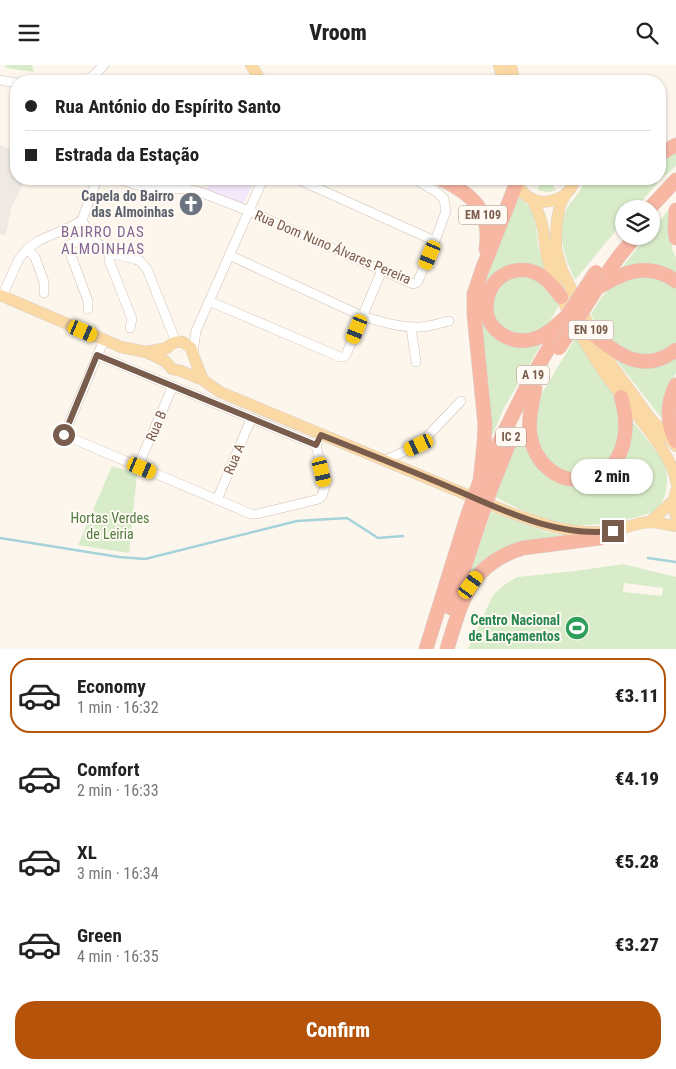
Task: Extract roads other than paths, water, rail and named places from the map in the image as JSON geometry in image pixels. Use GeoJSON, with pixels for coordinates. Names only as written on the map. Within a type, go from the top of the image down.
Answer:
{"type":"FeatureCollection","features":[{"type":"Feature","properties":{"kind":"highway"},"geometry":{"type":"LineString","coordinates":[[658,200],[676,181]]}},
{"type":"Feature","properties":{"kind":"highway","name":"EM 109"},"geometry":{"type":"LineString","coordinates":[[453,185],[469,197],[479,208],[486,220],[487,234],[482,270]]}},
{"type":"Feature","properties":{"kind":"highway"},"geometry":{"type":"LineString","coordinates":[[486,484],[485,424],[473,302],[482,270],[514,185]]}},
{"type":"Feature","properties":{"kind":"highway"},"geometry":{"type":"LineString","coordinates":[[660,208],[676,190]]}},
{"type":"Feature","properties":{"kind":"highway"},"geometry":{"type":"LineString","coordinates":[[676,211],[676,238]]}},
{"type":"Feature","properties":{"kind":"highway","name":"A 19"},"geometry":{"type":"LineString","coordinates":[[486,484],[519,400],[567,316],[596,272],[618,245]]}},
{"type":"Feature","properties":{"kind":"highway","name":"IC 2"},"geometry":{"type":"LineString","coordinates":[[445,622],[474,519],[486,484],[519,418],[559,348],[597,288],[628,245]]}},
{"type":"Feature","properties":{"kind":"highway"},"geometry":{"type":"LineString","coordinates":[[561,297],[541,275],[533,271],[516,270],[507,272],[494,284],[487,300],[488,316],[495,330],[502,336],[518,341],[527,341],[545,334],[567,316]]}},
{"type":"Feature","properties":{"kind":"highway"},"geometry":{"type":"LineString","coordinates":[[597,288],[616,276],[636,270],[658,273],[676,281]]}},
{"type":"Feature","properties":{"kind":"highway"},"geometry":{"type":"LineString","coordinates":[[593,334],[616,352],[640,361],[649,362],[665,358],[676,350]]}},
{"type":"Feature","properties":{"kind":"highway"},"geometry":{"type":"LineString","coordinates":[[676,385],[670,400],[669,420],[676,441]]}},
{"type":"Feature","properties":{"kind":"highway"},"geometry":{"type":"LineString","coordinates":[[535,389],[530,421],[532,445],[543,464],[550,471],[570,479],[581,480],[602,474],[612,466],[618,457],[625,431],[626,416],[621,397]]}},
{"type":"Feature","properties":{"kind":"highway"},"geometry":{"type":"LineString","coordinates":[[426,649],[445,622],[460,606],[471,585],[482,570],[494,560],[511,551],[523,548],[600,538],[613,531]]}},
{"type":"Feature","properties":{"kind":"highway"},"geometry":{"type":"LineString","coordinates":[[439,649],[445,622]]}},
{"type":"Feature","properties":{"kind":"highway"},"geometry":{"type":"LineString","coordinates":[[445,622],[447,649]]}},
{"type":"Feature","properties":{"kind":"main road","name":"EN 109"},"geometry":{"type":"LineString","coordinates":[[518,185],[525,195],[532,199],[538,211],[548,263],[561,297],[594,357],[621,397],[650,432],[669,461],[676,482]]}},
{"type":"Feature","properties":{"kind":"main road","name":"EN 109"},"geometry":{"type":"LineString","coordinates":[[572,185],[560,205],[556,227],[558,257],[569,285],[593,334],[622,380],[650,418],[676,446]]}},
{"type":"Feature","properties":{"kind":"main road"},"geometry":{"type":"LineString","coordinates":[[532,199],[540,202],[549,202],[565,195]]}},
{"type":"Feature","properties":{"kind":"main road"},"geometry":{"type":"LineString","coordinates":[[1,295],[121,347],[146,352],[172,367],[203,379],[220,392],[541,524],[572,531],[603,532],[650,522],[676,527]]}},
{"type":"Feature","properties":{"kind":"main road"},"geometry":{"type":"LineString","coordinates":[[172,367],[165,352],[175,344]]}},
{"type":"Feature","properties":{"kind":"main road"},"geometry":{"type":"LineString","coordinates":[[146,352],[175,344],[189,345],[203,379]]}},
{"type":"Feature","properties":{"kind":"main road"},"geometry":{"type":"LineString","coordinates":[[172,367],[190,366],[193,354]]}},
{"type":"Feature","properties":{"kind":"main road"},"geometry":{"type":"LineString","coordinates":[[650,522],[675,496]]}},
{"type":"Feature","properties":{"kind":"main road"},"geometry":{"type":"LineString","coordinates":[[675,496],[674,510],[676,516]]}},
{"type":"Feature","properties":{"kind":"street"},"geometry":{"type":"LineString","coordinates":[[93,75],[104,65]]}},
{"type":"Feature","properties":{"kind":"street"},"geometry":{"type":"LineString","coordinates":[[1,295],[19,259],[27,249],[38,241],[72,227],[83,217],[95,185]]}},
{"type":"Feature","properties":{"kind":"street","name":"Rua Dom Nuno Álvares Pereira"},"geometry":{"type":"LineString","coordinates":[[137,185],[200,192],[249,211],[413,283],[418,281],[435,241]]}},
{"type":"Feature","properties":{"kind":"street"},"geometry":{"type":"LineString","coordinates":[[193,354],[196,331],[260,185]]}},
{"type":"Feature","properties":{"kind":"street"},"geometry":{"type":"LineString","coordinates":[[309,185],[435,241],[446,211],[446,204],[438,193],[425,185]]}},
{"type":"Feature","properties":{"kind":"street"},"geometry":{"type":"LineString","coordinates":[[83,217],[91,237],[113,254],[140,261],[148,269],[175,344],[196,331]]}},
{"type":"Feature","properties":{"kind":"street"},"geometry":{"type":"LineString","coordinates":[[88,309],[88,301],[69,250],[71,244],[91,237]]}},
{"type":"Feature","properties":{"kind":"street"},"geometry":{"type":"LineString","coordinates":[[27,249],[35,257],[44,282],[44,293]]}},
{"type":"Feature","properties":{"kind":"street"},"geometry":{"type":"LineString","coordinates":[[113,254],[109,260],[132,319],[130,328]]}},
{"type":"Feature","properties":{"kind":"street"},"geometry":{"type":"LineString","coordinates":[[230,255],[362,316],[382,323],[423,327],[449,321]]}},
{"type":"Feature","properties":{"kind":"street"},"geometry":{"type":"LineString","coordinates":[[209,301],[340,357],[344,357],[382,270]]}},
{"type":"Feature","properties":{"kind":"street"},"geometry":{"type":"LineString","coordinates":[[412,327],[416,362]]}},
{"type":"Feature","properties":{"kind":"street"},"geometry":{"type":"LineString","coordinates":[[104,340],[64,435],[256,515],[319,499],[322,496],[326,486],[316,445],[321,435]]}},
{"type":"Feature","properties":{"kind":"street"},"geometry":{"type":"LineString","coordinates":[[97,355],[316,445]]}},
{"type":"Feature","properties":{"kind":"street","name":"Rua B"},"geometry":{"type":"LineString","coordinates":[[138,466],[169,385],[172,367]]}},
{"type":"Feature","properties":{"kind":"street"},"geometry":{"type":"LineString","coordinates":[[385,461],[419,445],[461,401]]}},
{"type":"Feature","properties":{"kind":"street","name":"Rua A"},"geometry":{"type":"LineString","coordinates":[[217,499],[251,419]]}},
{"type":"Feature","properties":{"kind":"waterway"},"geometry":{"type":"LineString","coordinates":[[0,538],[119,557],[145,559],[297,521],[347,518],[378,538],[403,536]]}},
{"type":"Feature","properties":{"kind":"waterway"},"geometry":{"type":"LineString","coordinates":[[648,558],[676,562]]}},
{"type":"Feature","properties":{"kind":"place","name":"Capela do Bairro das Almoinhas"},"geometry":{"type":"Point","coordinates":[191,204]}},
{"type":"Feature","properties":{"kind":"place","name":"Centro Nacional de Lançamentos"},"geometry":{"type":"Point","coordinates":[577,628]}},
{"type":"Feature","properties":{"kind":"district","name":"BAIRRO DAS ALMOINHAS"},"geometry":{"type":"Point","coordinates":[103,240]}},
{"type":"Feature","properties":{"kind":"park label","name":"Hortas Verdes de Leiria"},"geometry":{"type":"Point","coordinates":[110,526]}}]}
